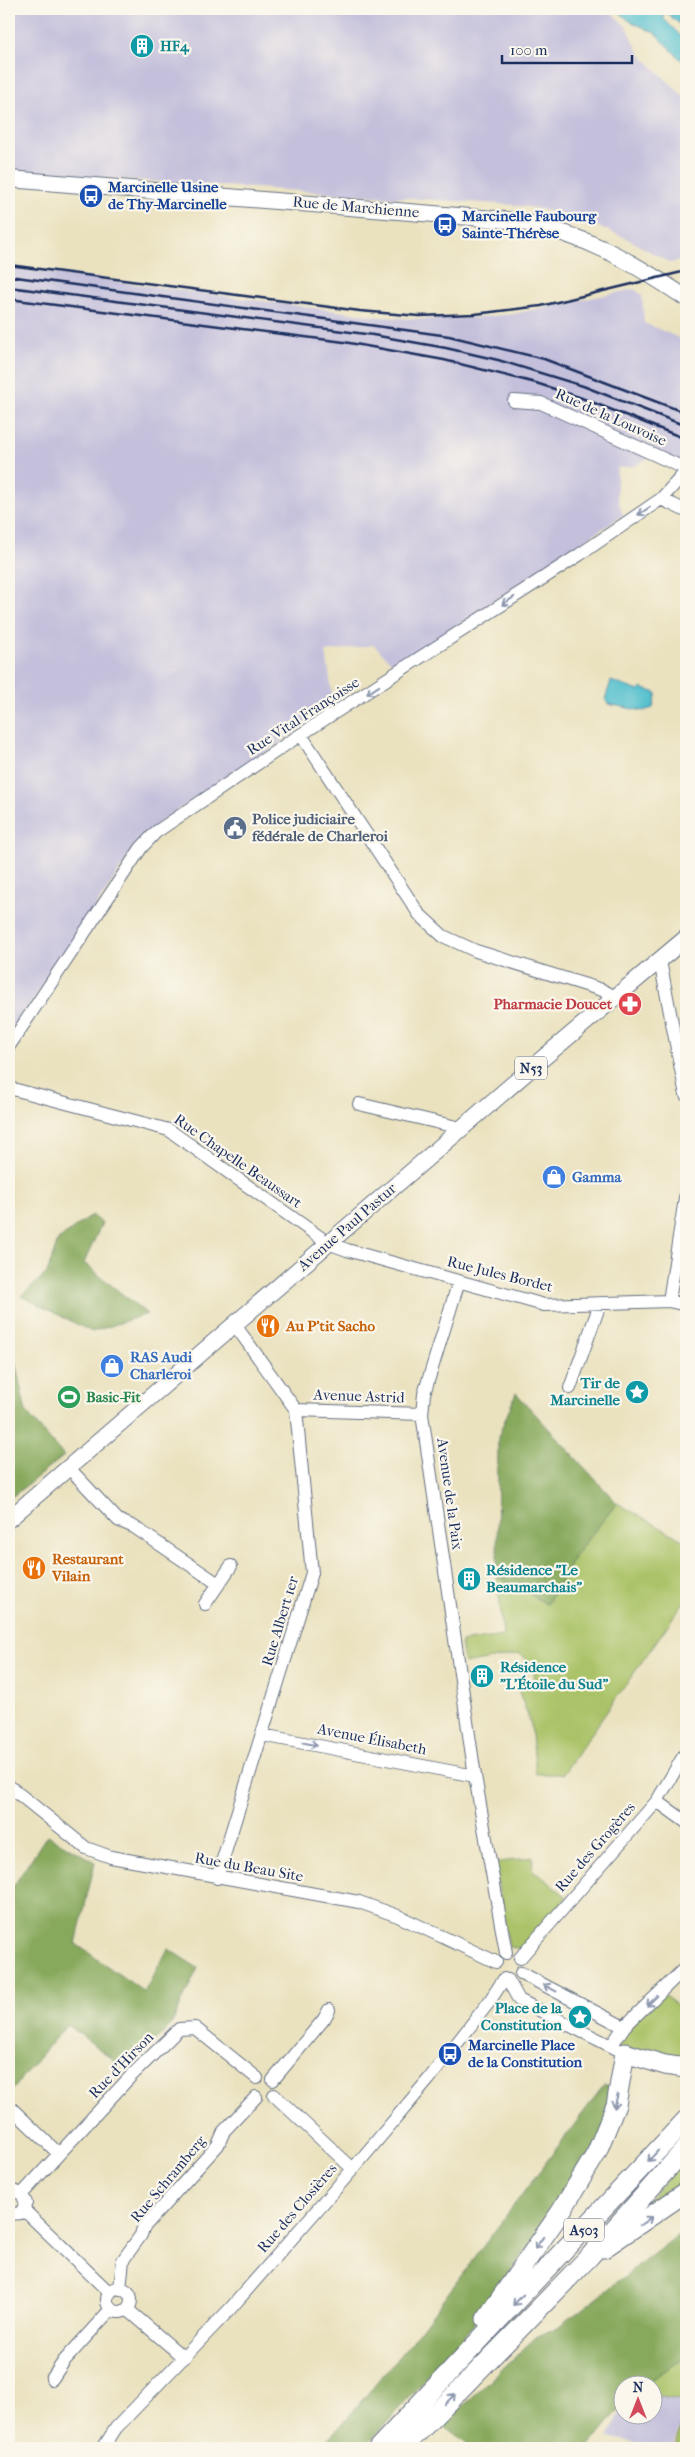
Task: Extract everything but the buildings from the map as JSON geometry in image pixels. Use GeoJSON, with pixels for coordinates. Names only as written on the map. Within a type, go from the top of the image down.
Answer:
{"type":"FeatureCollection","features":[{"type":"Feature","properties":{"kind":"highway"},"geometry":{"type":"LineString","coordinates":[[481,2339],[483,2323],[560,2213],[596,2154],[616,2105],[618,2050],[665,2065],[686,2068]]}},
{"type":"Feature","properties":{"kind":"highway","name":"A503"},"geometry":{"type":"LineString","coordinates":[[378,2448],[686,2120]]}},
{"type":"Feature","properties":{"kind":"highway","name":"A503"},"geometry":{"type":"LineString","coordinates":[[403,2448],[590,2256],[686,2148]]}},
{"type":"Feature","properties":{"kind":"highway"},"geometry":{"type":"LineString","coordinates":[[590,2256],[621,2238],[686,2192]]}},
{"type":"Feature","properties":{"kind":"main road","name":"Rue de Marchienne"},"geometry":{"type":"LineString","coordinates":[[9,179],[518,221],[584,239],[616,253],[686,298]]}},
{"type":"Feature","properties":{"kind":"main road","name":"Avenue Paul Pastur"},"geometry":{"type":"LineString","coordinates":[[9,1519],[236,1325],[461,1128],[686,938]]}},
{"type":"Feature","properties":{"kind":"street","name":"Rue de la Louvoise"},"geometry":{"type":"LineString","coordinates":[[514,401],[541,404],[684,468],[682,476],[661,499]]}},
{"type":"Feature","properties":{"kind":"street"},"geometry":{"type":"LineString","coordinates":[[661,499],[686,511]]}},
{"type":"Feature","properties":{"kind":"street","name":"Rue Vital Françoisse"},"geometry":{"type":"LineString","coordinates":[[9,1046],[142,848],[156,832],[297,737],[579,555],[661,499]]}},
{"type":"Feature","properties":{"kind":"street"},"geometry":{"type":"LineString","coordinates":[[297,737],[301,735],[419,914],[443,936],[476,951],[602,990],[615,997]]}},
{"type":"Feature","properties":{"kind":"street"},"geometry":{"type":"LineString","coordinates":[[660,961],[686,1095]]}},
{"type":"Feature","properties":{"kind":"street","name":"Rue Chapelle Beaussart"},"geometry":{"type":"LineString","coordinates":[[9,1088],[169,1130],[328,1243]]}},
{"type":"Feature","properties":{"kind":"street"},"geometry":{"type":"LineString","coordinates":[[359,1104],[461,1128]]}},
{"type":"Feature","properties":{"kind":"street"},"geometry":{"type":"LineString","coordinates":[[669,1301],[686,1192]]}},
{"type":"Feature","properties":{"kind":"street","name":"Rue Jules Bordet"},"geometry":{"type":"LineString","coordinates":[[328,1243],[544,1305],[669,1301],[686,1305]]}},
{"type":"Feature","properties":{"kind":"street","name":"Avenue de la Paix"},"geometry":{"type":"LineString","coordinates":[[459,1281],[424,1394],[422,1414],[475,1776],[506,1953]]}},
{"type":"Feature","properties":{"kind":"street"},"geometry":{"type":"LineString","coordinates":[[570,1388],[600,1304]]}},
{"type":"Feature","properties":{"kind":"street","name":"Rue Albert 1er"},"geometry":{"type":"LineString","coordinates":[[217,1878],[312,1573],[296,1410],[236,1325]]}},
{"type":"Feature","properties":{"kind":"street","name":"Avenue Astrid"},"geometry":{"type":"LineString","coordinates":[[296,1410],[422,1414]]}},
{"type":"Feature","properties":{"kind":"street"},"geometry":{"type":"LineString","coordinates":[[69,1468],[118,1520],[134,1527],[217,1583]]}},
{"type":"Feature","properties":{"kind":"street"},"geometry":{"type":"LineString","coordinates":[[205,1604],[217,1583],[231,1566]]}},
{"type":"Feature","properties":{"kind":"street","name":"Avenue Élisabeth"},"geometry":{"type":"LineString","coordinates":[[262,1735],[475,1776]]}},
{"type":"Feature","properties":{"kind":"street","name":"Rue des Grogères"},"geometry":{"type":"LineString","coordinates":[[520,1958],[657,1801],[686,1752]]}},
{"type":"Feature","properties":{"kind":"street","name":"Rue du Beau Site"},"geometry":{"type":"LineString","coordinates":[[9,1786],[86,1848],[110,1857],[217,1878],[359,1902],[398,1916],[496,1962]]}},
{"type":"Feature","properties":{"kind":"street"},"geometry":{"type":"LineString","coordinates":[[657,1801],[686,1822]]}},
{"type":"Feature","properties":{"kind":"street"},"geometry":{"type":"LineString","coordinates":[[506,1980],[515,1978],[521,1973],[522,1964],[520,1958],[514,1954],[506,1953],[500,1956],[496,1962],[496,1972],[506,1980],[518,2000]]}},
{"type":"Feature","properties":{"kind":"street"},"geometry":{"type":"LineString","coordinates":[[489,2002],[508,1998],[518,2000],[618,2050],[624,2027],[686,1967]]}},
{"type":"Feature","properties":{"kind":"street"},"geometry":{"type":"LineString","coordinates":[[521,1973],[624,2027]]}},
{"type":"Feature","properties":{"kind":"street","name":"Rue des Closières"},"geometry":{"type":"LineString","coordinates":[[104,2448],[116,2428],[184,2358],[353,2170],[506,1980]]}},
{"type":"Feature","properties":{"kind":"street"},"geometry":{"type":"LineString","coordinates":[[273,2080],[324,2019],[329,2010]]}},
{"type":"Feature","properties":{"kind":"street","name":"Rue d'Hirson"},"geometry":{"type":"LineString","coordinates":[[22,2194],[130,2077],[179,2029],[195,2028],[257,2078]]}},
{"type":"Feature","properties":{"kind":"street"},"geometry":{"type":"LineString","coordinates":[[264,2076],[273,2080],[276,2087],[274,2095],[267,2099],[256,2097],[252,2087],[257,2078],[264,2076]]}},
{"type":"Feature","properties":{"kind":"street"},"geometry":{"type":"LineString","coordinates":[[274,2095],[353,2170]]}},
{"type":"Feature","properties":{"kind":"street","name":"Rue Schramberg"},"geometry":{"type":"LineString","coordinates":[[115,2291],[123,2260],[144,2228],[218,2145],[224,2131],[256,2097]]}},
{"type":"Feature","properties":{"kind":"street"},"geometry":{"type":"LineString","coordinates":[[9,2106],[59,2154]]}},
{"type":"Feature","properties":{"kind":"street"},"geometry":{"type":"LineString","coordinates":[[9,2192],[14,2191],[22,2194],[26,2203],[24,2210],[17,2214],[9,2214]]}},
{"type":"Feature","properties":{"kind":"street"},"geometry":{"type":"LineString","coordinates":[[24,2210],[115,2291],[129,2295],[131,2302],[128,2308],[117,2312],[111,2309],[108,2303],[115,2291]]}},
{"type":"Feature","properties":{"kind":"street"},"geometry":{"type":"LineString","coordinates":[[128,2308],[184,2358]]}},
{"type":"Feature","properties":{"kind":"street"},"geometry":{"type":"LineString","coordinates":[[52,2379],[64,2361],[111,2309]]}},
{"type":"Feature","properties":{"kind":"shaded area"},"geometry":{"type":"Polygon","coordinates":[[[9,9],[607,9],[627,27],[640,54],[686,99],[686,259],[670,263],[626,238],[587,222],[541,209],[514,205],[9,172],[9,9]]]}},
{"type":"Feature","properties":{"kind":"shaded area"},"geometry":{"type":"Polygon","coordinates":[[[9,267],[381,317],[418,319],[471,318],[513,314],[634,289],[642,295],[644,323],[686,341],[686,470],[649,457],[635,466],[617,468],[617,496],[623,515],[407,659],[394,665],[374,645],[326,652],[334,707],[161,821],[139,841],[9,1037],[9,267]]]}},
{"type":"Feature","properties":{"kind":"shaded area"},"geometry":{"type":"Polygon","coordinates":[[[662,2397],[685,2401],[674,2448],[663,2448],[608,2437],[614,2424],[662,2424],[662,2397]]]}},
{"type":"Feature","properties":{"kind":"green space"},"geometry":{"type":"Polygon","coordinates":[[[92,1215],[102,1223],[84,1263],[147,1314],[92,1332],[21,1296],[47,1273],[58,1240],[92,1215]]]}},
{"type":"Feature","properties":{"kind":"green space"},"geometry":{"type":"Polygon","coordinates":[[[9,1334],[26,1412],[64,1456],[9,1499],[9,1334]]]}},
{"type":"Feature","properties":{"kind":"green space"},"geometry":{"type":"Polygon","coordinates":[[[516,1393],[617,1503],[576,1554],[547,1604],[497,1576],[498,1437],[516,1393]]]}},
{"type":"Feature","properties":{"kind":"green space"},"geometry":{"type":"Polygon","coordinates":[[[617,1503],[686,1542],[686,1599],[563,1774],[536,1774],[531,1725],[518,1689],[534,1686],[534,1672],[528,1660],[520,1654],[464,1664],[461,1642],[503,1636],[497,1576],[547,1604],[576,1554],[617,1503]]]}},
{"type":"Feature","properties":{"kind":"green space"},"geometry":{"type":"Polygon","coordinates":[[[47,1835],[95,1862],[76,1944],[144,1992],[168,1949],[198,1968],[171,2025],[127,2071],[67,2024],[9,2094],[9,1893],[47,1835]]]}},
{"type":"Feature","properties":{"kind":"green space"},"geometry":{"type":"Polygon","coordinates":[[[533,1857],[532,1869],[567,1897],[522,1949],[509,1947],[494,1863],[533,1857]]]}},
{"type":"Feature","properties":{"kind":"green space"},"geometry":{"type":"Polygon","coordinates":[[[661,1993],[686,2012],[686,2061],[611,2046],[661,1993]]]}},
{"type":"Feature","properties":{"kind":"green space"},"geometry":{"type":"Polygon","coordinates":[[[604,2085],[613,2089],[604,2133],[533,2241],[473,2325],[364,2448],[322,2448],[416,2336],[604,2085]]]}},
{"type":"Feature","properties":{"kind":"green space"},"geometry":{"type":"Polygon","coordinates":[[[686,2159],[686,2184],[620,2229],[686,2159]]]}},
{"type":"Feature","properties":{"kind":"green space"},"geometry":{"type":"Polygon","coordinates":[[[686,2229],[686,2357],[660,2374],[612,2374],[612,2418],[588,2448],[473,2448],[443,2425],[536,2337],[560,2326],[686,2229]]]}},
{"type":"Feature","properties":{"kind":"green space"},"geometry":{"type":"Polygon","coordinates":[[[686,2357],[686,2448],[676,2448],[685,2402],[662,2397],[662,2374],[660,2374],[686,2357]]]}},
{"type":"Feature","properties":{"kind":"water"},"geometry":{"type":"Polygon","coordinates":[[[616,9],[686,9],[686,29],[664,11],[663,18],[686,41],[686,65],[655,33],[628,20],[616,9]]]}},
{"type":"Feature","properties":{"kind":"water"},"geometry":{"type":"Polygon","coordinates":[[[611,681],[639,691],[641,688],[657,693],[653,708],[643,711],[608,704],[605,699],[611,681]]]}},
{"type":"Feature","properties":{"kind":"railway"},"geometry":{"type":"LineString","coordinates":[[9,265],[360,311],[419,316],[475,314],[541,306],[686,271]]}},
{"type":"Feature","properties":{"kind":"railway"},"geometry":{"type":"LineString","coordinates":[[9,276],[449,336],[544,359],[686,413]]}},
{"type":"Feature","properties":{"kind":"railway"},"geometry":{"type":"LineString","coordinates":[[9,287],[373,335],[446,348],[498,360],[583,386],[686,426]]}},
{"type":"Feature","properties":{"kind":"railway"},"geometry":{"type":"LineString","coordinates":[[9,299],[344,342],[444,360],[536,383],[579,397],[686,439]]}},
{"type":"Feature","properties":{"kind":"place","name":"HF4"},"geometry":{"type":"Point","coordinates":[142,46]}},
{"type":"Feature","properties":{"kind":"place","name":"Marcinelle Usine de Thy-Marcinelle"},"geometry":{"type":"Point","coordinates":[91,196]}},
{"type":"Feature","properties":{"kind":"place","name":"Marcinelle Faubourg Sainte-Thérèse"},"geometry":{"type":"Point","coordinates":[445,225]}},
{"type":"Feature","properties":{"kind":"place","name":"Police judiciaire fédérale de Charleroi"},"geometry":{"type":"Point","coordinates":[235,828]}},
{"type":"Feature","properties":{"kind":"place","name":"Pharmacie Doucet"},"geometry":{"type":"Point","coordinates":[630,1004]}},
{"type":"Feature","properties":{"kind":"place","name":"Gamma"},"geometry":{"type":"Point","coordinates":[554,1177]}},
{"type":"Feature","properties":{"kind":"place","name":"Au P'tit Sacho"},"geometry":{"type":"Point","coordinates":[268,1326]}},
{"type":"Feature","properties":{"kind":"place","name":"RAS Audi Charleroi"},"geometry":{"type":"Point","coordinates":[112,1366]}},
{"type":"Feature","properties":{"kind":"place","name":"Tir de Marcinelle"},"geometry":{"type":"Point","coordinates":[637,1392]}},
{"type":"Feature","properties":{"kind":"place","name":"Basic-Fit"},"geometry":{"type":"Point","coordinates":[69,1397]}},
{"type":"Feature","properties":{"kind":"place","name":"Restaurant Vilain"},"geometry":{"type":"Point","coordinates":[34,1568]}},
{"type":"Feature","properties":{"kind":"place","name":"Résidence \"Le Beaumarchais\""},"geometry":{"type":"Point","coordinates":[469,1579]}},
{"type":"Feature","properties":{"kind":"place","name":"Résidence \"L'Étoile du Sud\""},"geometry":{"type":"Point","coordinates":[482,1676]}},
{"type":"Feature","properties":{"kind":"place","name":"Place de la Constitution"},"geometry":{"type":"Point","coordinates":[580,2017]}},
{"type":"Feature","properties":{"kind":"place","name":"Marcinelle Place de la Constitution"},"geometry":{"type":"Point","coordinates":[450,2054]}}]}
